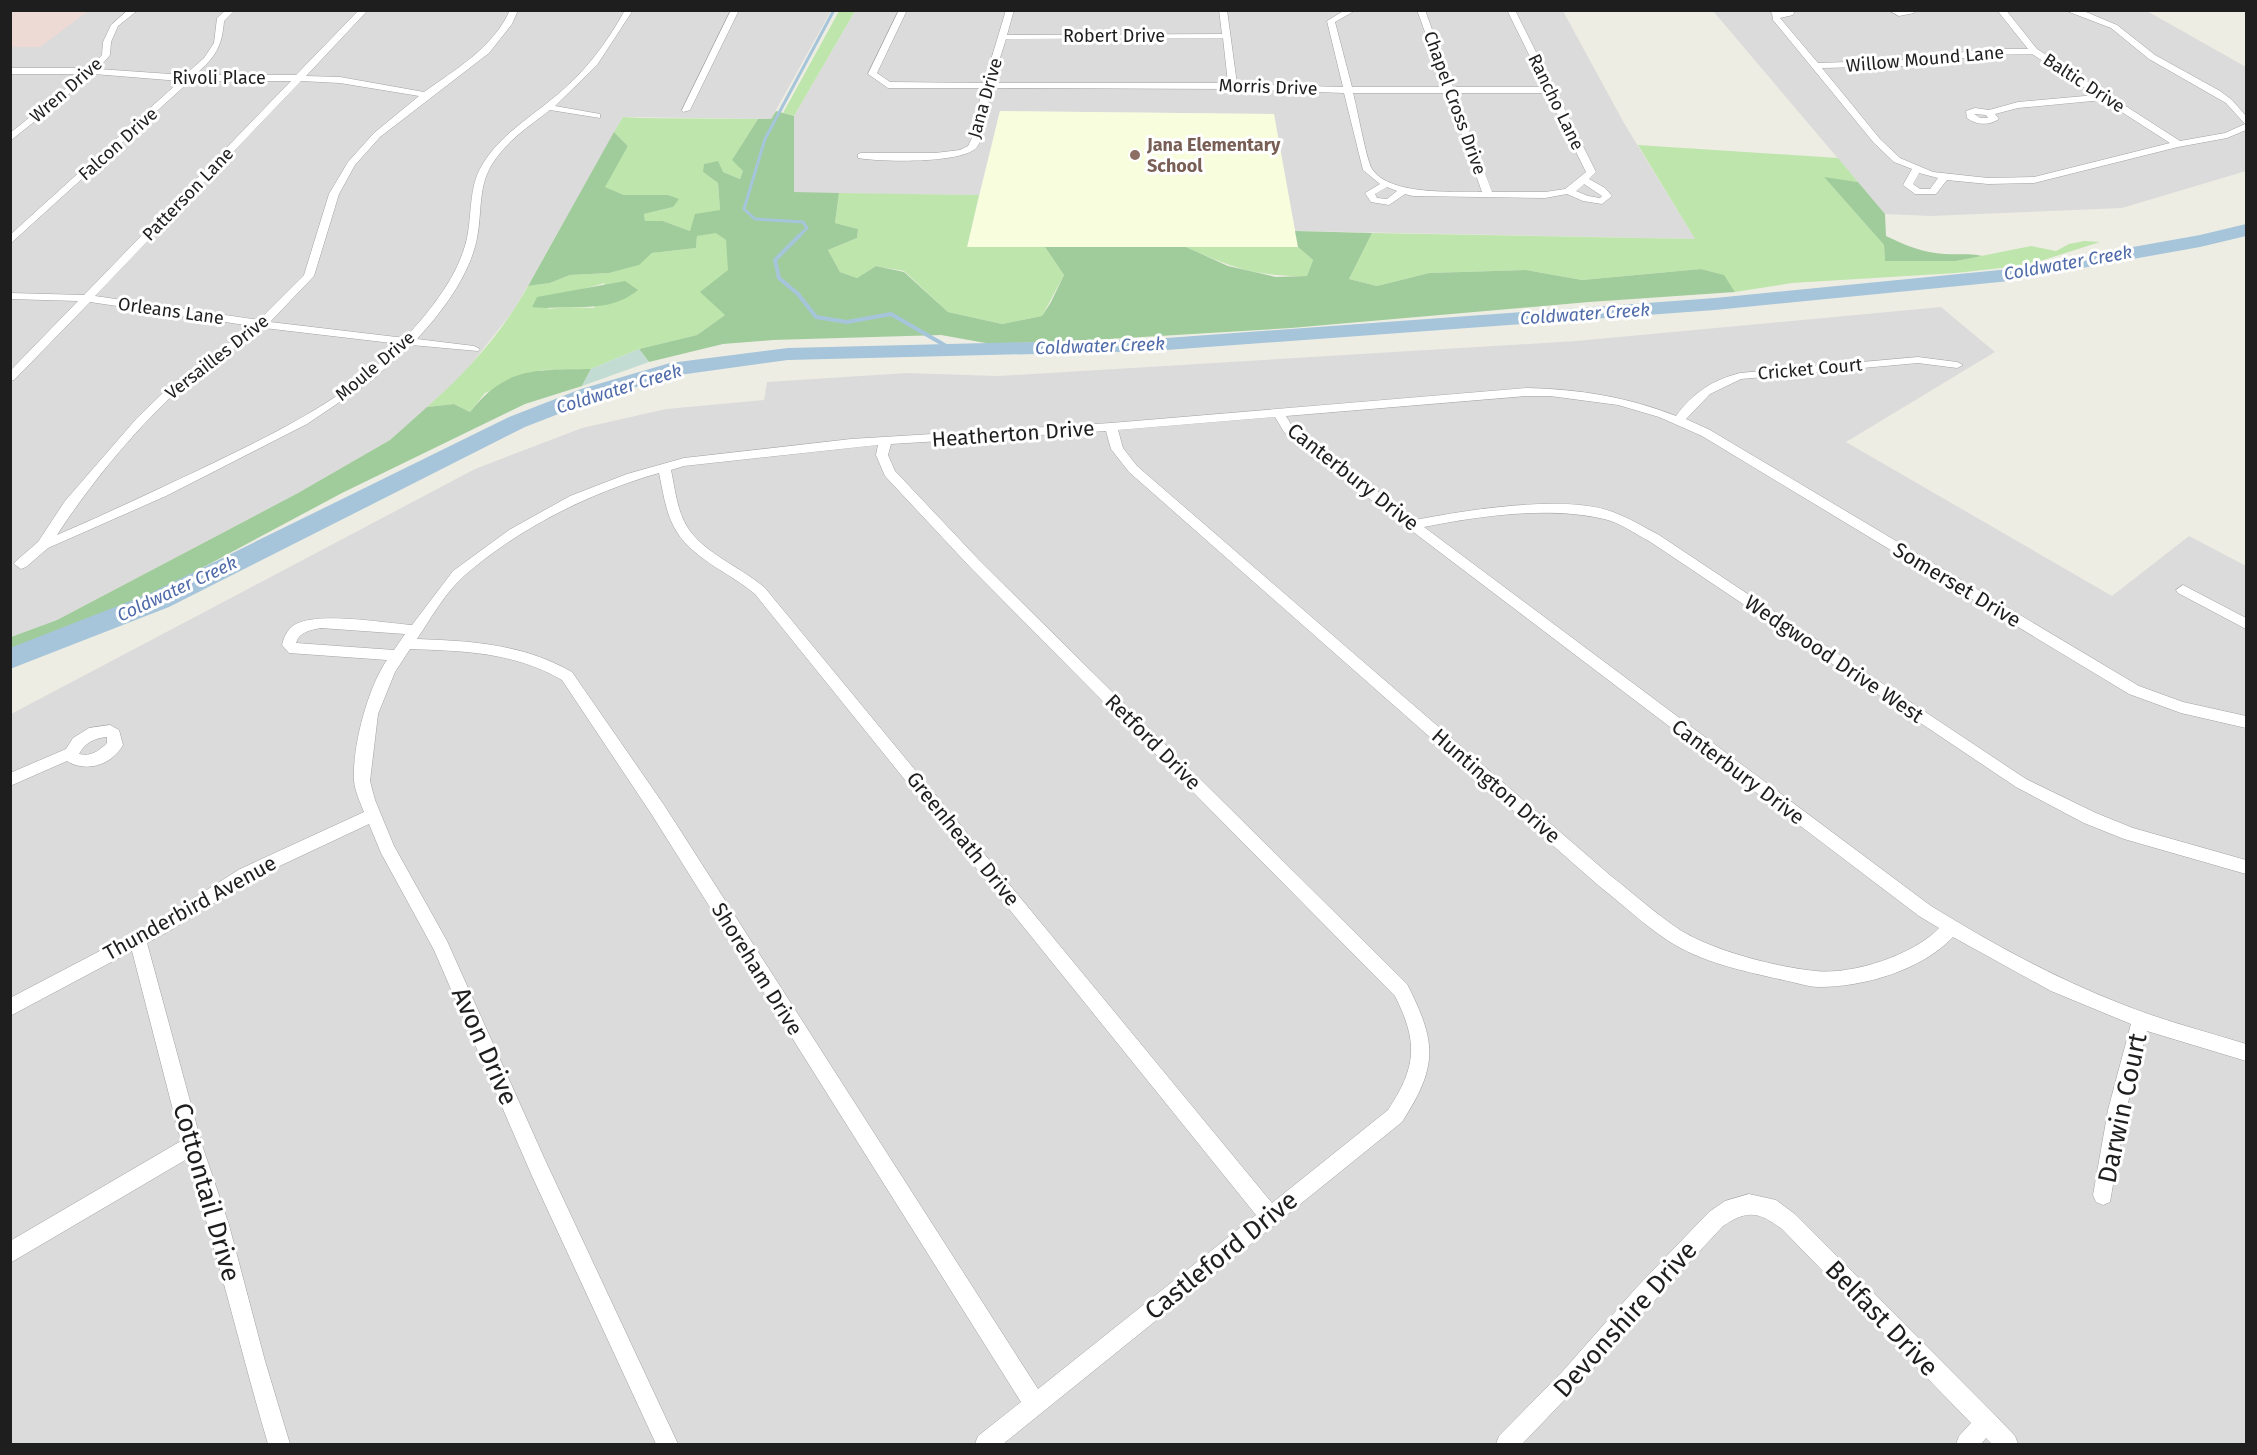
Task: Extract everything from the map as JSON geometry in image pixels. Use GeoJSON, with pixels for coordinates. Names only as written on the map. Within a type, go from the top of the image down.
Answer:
{"type":"FeatureCollection","features":[{"type":"Feature","properties":{"kind":"street","name":"Wren Drive"},"geometry":{"type":"LineString","coordinates":[[10,138],[92,71],[106,55],[107,42],[115,25],[134,10]]}},
{"type":"Feature","properties":{"kind":"street","name":"Falcon Drive"},"geometry":{"type":"LineString","coordinates":[[10,241],[190,78],[207,60],[218,43],[220,20],[231,10]]}},
{"type":"Feature","properties":{"kind":"street","name":"Patterson Lane"},"geometry":{"type":"LineString","coordinates":[[10,378],[364,10]]}},
{"type":"Feature","properties":{"kind":"street","name":"Versailles Drive"},"geometry":{"type":"LineString","coordinates":[[21,564],[43,545],[70,504],[141,421],[172,390],[262,324],[309,276],[334,194],[351,164],[377,135],[486,51],[508,24],[514,10]]}},
{"type":"Feature","properties":{"kind":"street","name":"Moule Drive"},"geometry":{"type":"LineString","coordinates":[[43,545],[111,518],[281,435],[348,392],[409,342],[445,295],[470,250],[478,184],[489,160],[510,134],[549,106],[592,66],[616,36],[629,10]]}},
{"type":"Feature","properties":{"kind":"street"},"geometry":{"type":"LineString","coordinates":[[686,110],[735,10]]}},
{"type":"Feature","properties":{"kind":"street","name":"Morris Drive"},"geometry":{"type":"LineString","coordinates":[[903,10],[872,74],[888,85],[1551,90]]}},
{"type":"Feature","properties":{"kind":"street","name":"Jana Drive"},"geometry":{"type":"LineString","coordinates":[[861,156],[954,155],[970,149],[978,138],[986,86],[1004,36],[1010,10]]}},
{"type":"Feature","properties":{"kind":"street"},"geometry":{"type":"LineString","coordinates":[[1223,10],[1233,86]]}},
{"type":"Feature","properties":{"kind":"street"},"geometry":{"type":"LineString","coordinates":[[1352,10],[1332,15],[1331,21],[1368,170],[1386,184],[1424,194],[1545,195],[1571,189],[1591,201],[1602,201],[1607,196],[1602,190],[1583,180]]}},
{"type":"Feature","properties":{"kind":"street","name":"Chapel Cross Drive"},"geometry":{"type":"LineString","coordinates":[[1421,10],[1488,195]]}},
{"type":"Feature","properties":{"kind":"street","name":"Rancho Lane"},"geometry":{"type":"LineString","coordinates":[[1511,10],[1591,172],[1571,189]]}},
{"type":"Feature","properties":{"kind":"street"},"geometry":{"type":"LineString","coordinates":[[1791,10],[1788,14],[1774,12],[1776,18],[1877,141],[1897,160],[1945,176],[1988,181],[2034,180],[2178,144],[2228,135],[2247,128]]}},
{"type":"Feature","properties":{"kind":"street"},"geometry":{"type":"LineString","coordinates":[[1892,10],[1906,14],[1910,13],[1909,10]]}},
{"type":"Feature","properties":{"kind":"street","name":"Baltic Drive"},"geometry":{"type":"LineString","coordinates":[[2001,10],[2034,51],[2178,144]]}},
{"type":"Feature","properties":{"kind":"street"},"geometry":{"type":"LineString","coordinates":[[2068,10],[2107,22],[2122,31],[2153,57],[2240,110],[2247,122]]}},
{"type":"Feature","properties":{"kind":"street","name":"Robert Drive"},"geometry":{"type":"LineString","coordinates":[[1004,36],[1225,36]]}},
{"type":"Feature","properties":{"kind":"street","name":"Willow Mound Lane"},"geometry":{"type":"LineString","coordinates":[[1816,66],[1890,64],[1986,52],[2034,51]]}},
{"type":"Feature","properties":{"kind":"street","name":"Rivoli Place"},"geometry":{"type":"LineString","coordinates":[[10,72],[92,71],[190,78],[300,78],[340,81],[426,95]]}},
{"type":"Feature","properties":{"kind":"street"},"geometry":{"type":"LineString","coordinates":[[1989,113],[2018,105],[2104,97]]}},
{"type":"Feature","properties":{"kind":"street"},"geometry":{"type":"LineString","coordinates":[[549,106],[597,116]]}},
{"type":"Feature","properties":{"kind":"street"},"geometry":{"type":"LineString","coordinates":[[1917,168],[1908,185],[1918,192],[1933,192],[1945,176]]}},
{"type":"Feature","properties":{"kind":"street"},"geometry":{"type":"LineString","coordinates":[[1386,184],[1370,193],[1374,200],[1389,202],[1404,190]]}},
{"type":"Feature","properties":{"kind":"street","name":"Orleans Lane"},"geometry":{"type":"LineString","coordinates":[[10,296],[87,298],[262,324],[474,349]]}},
{"type":"Feature","properties":{"kind":"street","name":"Cricket Court"},"geometry":{"type":"LineString","coordinates":[[1679,420],[1702,393],[1713,386],[1740,376],[1918,360],[1957,366]]}},
{"type":"Feature","properties":{"kind":"street","name":"Heatherton Drive"},"geometry":{"type":"LineString","coordinates":[[406,643],[458,574],[514,533],[575,499],[631,477],[684,462],[746,453],[851,443],[1111,427],[1548,392],[1611,398],[1679,420]]}},
{"type":"Feature","properties":{"kind":"street","name":"Canterbury Drive"},"geometry":{"type":"LineString","coordinates":[[1279,412],[1282,422],[1288,429],[1723,761],[1925,911],[2050,981],[2141,1020],[2247,1052]]}},
{"type":"Feature","properties":{"kind":"street","name":"Somerset Drive"},"geometry":{"type":"LineString","coordinates":[[1679,420],[1725,444],[2111,678],[2164,702],[2247,722]]}},
{"type":"Feature","properties":{"kind":"street","name":"Huntington Drive"},"geometry":{"type":"LineString","coordinates":[[1111,427],[1117,449],[1133,469],[1605,880],[1674,935],[1704,951],[1736,962],[1817,979],[1852,976],[1899,963],[1936,943],[1951,927]]}},
{"type":"Feature","properties":{"kind":"street","name":"Retford Drive"},"geometry":{"type":"LineString","coordinates":[[885,442],[882,455],[888,473],[975,564],[1401,990],[1415,1017],[1422,1045]]}},
{"type":"Feature","properties":{"kind":"street","name":"Greenheath Drive"},"geometry":{"type":"LineString","coordinates":[[664,468],[681,529],[713,557],[745,577],[760,591],[1269,1215]]}},
{"type":"Feature","properties":{"kind":"street","name":"Wedgwood Drive West"},"geometry":{"type":"LineString","coordinates":[[1413,525],[1464,515],[1535,509],[1561,508],[1609,515],[1654,538],[2021,783],[2090,818],[2130,834],[2247,867]]}},
{"type":"Feature","properties":{"kind":"street"},"geometry":{"type":"LineString","coordinates":[[2183,590],[2247,624]]}},
{"type":"Feature","properties":{"kind":"street"},"geometry":{"type":"LineString","coordinates":[[321,623],[406,643],[294,649],[289,645],[290,638],[295,631],[306,625],[321,623]]}},
{"type":"Feature","properties":{"kind":"street","name":"Avon Drive"},"geometry":{"type":"LineString","coordinates":[[406,643],[380,688],[366,740],[362,782],[373,816],[387,848],[441,946],[539,1168],[668,1444]]}},
{"type":"Feature","properties":{"kind":"street","name":"Shoreham Drive"},"geometry":{"type":"LineString","coordinates":[[406,643],[515,652],[550,664],[567,676],[658,810],[873,1152],[991,1332],[1035,1405]]}},
{"type":"Feature","properties":{"kind":"street"},"geometry":{"type":"LineString","coordinates":[[10,780],[71,753]]}},
{"type":"Feature","properties":{"kind":"street","name":"Thunderbird Avenue"},"geometry":{"type":"LineString","coordinates":[[10,1008],[51,984],[165,926],[246,874],[373,816]]}},
{"type":"Feature","properties":{"kind":"street","name":"Cottontail Drive"},"geometry":{"type":"LineString","coordinates":[[137,939],[192,1145],[219,1225],[254,1361],[279,1444]]}},
{"type":"Feature","properties":{"kind":"street","name":"Darwin Court"},"geometry":{"type":"LineString","coordinates":[[2103,1195],[2117,1110],[2141,1020]]}},
{"type":"Feature","properties":{"kind":"street","name":"Castleford Drive"},"geometry":{"type":"LineString","coordinates":[[986,1444],[1395,1116],[1412,1092],[1422,1068],[1422,1045]]}},
{"type":"Feature","properties":{"kind":"street"},"geometry":{"type":"LineString","coordinates":[[10,1253],[192,1145]]}},
{"type":"Feature","properties":{"kind":"street","name":"Belfast Drive"},"geometry":{"type":"LineString","coordinates":[[1749,1204],[1769,1208],[1789,1222],[2007,1444]]}},
{"type":"Feature","properties":{"kind":"street","name":"Devonshire Drive"},"geometry":{"type":"LineString","coordinates":[[1507,1444],[1570,1380],[1644,1294],[1716,1219],[1732,1208],[1749,1204]]}},
{"type":"Feature","properties":{"kind":"street"},"geometry":{"type":"LineString","coordinates":[[1967,1444],[1986,1422]]}},
{"type":"Feature","properties":{"kind":"shaded area"},"geometry":{"type":"Polygon","coordinates":[[[11,10],[88,11],[40,47],[11,47],[11,10]]]}},
{"type":"Feature","properties":{"kind":"shaded area"},"geometry":{"type":"Polygon","coordinates":[[[88,10],[831,11],[771,119],[623,117],[514,310],[461,377],[390,440],[298,493],[57,620],[11,637],[11,47],[40,47],[88,10]]]}},
{"type":"Feature","properties":{"kind":"shaded area"},"geometry":{"type":"Polygon","coordinates":[[[855,11],[1563,11],[1624,123],[1695,239],[1295,231],[1273,114],[1000,111],[979,195],[794,193],[794,116],[855,11]]]}},
{"type":"Feature","properties":{"kind":"shaded area"},"geometry":{"type":"Polygon","coordinates":[[[1713,11],[2147,11],[2246,67],[2246,171],[2122,208],[1930,216],[1885,214],[1713,11]]]}},
{"type":"Feature","properties":{"kind":"shaded area","name":"Jana Elementary School"},"geometry":{"type":"Polygon","coordinates":[[[1000,111],[1274,114],[1298,247],[967,247],[1000,111]]]}},
{"type":"Feature","properties":{"kind":"shaded area"},"geometry":{"type":"Polygon","coordinates":[[[1941,307],[1995,352],[1846,442],[2112,596],[2189,536],[2246,566],[2246,1444],[11,1444],[11,714],[475,469],[582,428],[666,409],[764,400],[767,382],[907,373],[998,376],[1576,341],[1941,307]]]}},
{"type":"Feature","properties":{"kind":"shaded area"},"geometry":{"type":"Polygon","coordinates":[[[639,349],[649,362],[582,386],[591,369],[639,349]]]}},
{"type":"Feature","properties":{"kind":"green space"},"geometry":{"type":"Polygon","coordinates":[[[839,11],[855,11],[794,116],[783,113],[839,11]]]}},
{"type":"Feature","properties":{"kind":"green space"},"geometry":{"type":"Polygon","coordinates":[[[776,111],[794,116],[794,192],[839,193],[835,223],[858,229],[857,238],[828,250],[840,272],[857,278],[876,266],[904,272],[948,312],[1002,324],[1042,316],[1051,302],[1064,275],[1045,247],[1186,247],[1228,266],[1276,277],[1307,276],[1313,260],[1298,247],[1295,231],[1372,233],[1349,279],[1377,286],[1429,273],[1526,270],[1582,280],[1701,269],[1724,275],[1735,292],[1589,302],[1291,328],[1109,339],[991,344],[941,335],[773,340],[723,344],[649,362],[639,349],[697,335],[725,315],[700,292],[728,270],[726,240],[716,233],[697,236],[696,248],[652,253],[639,265],[609,273],[570,275],[550,283],[528,286],[614,132],[628,146],[605,187],[624,195],[668,195],[679,199],[673,207],[644,214],[645,221],[663,221],[690,231],[695,214],[720,210],[718,183],[703,172],[704,164],[718,161],[723,172],[740,179],[743,171],[732,160],[758,119],[771,119],[776,111]]]}},
{"type":"Feature","properties":{"kind":"green space"},"geometry":{"type":"Polygon","coordinates":[[[623,117],[758,119],[733,159],[743,171],[740,179],[723,172],[703,172],[718,183],[720,210],[690,231],[663,221],[645,222],[644,214],[673,207],[668,195],[624,195],[604,187],[628,146],[614,132],[623,117]]]}},
{"type":"Feature","properties":{"kind":"green space"},"geometry":{"type":"Polygon","coordinates":[[[1638,145],[1838,158],[1858,182],[1825,178],[1884,245],[1885,260],[1956,261],[2031,246],[2056,251],[2069,244],[2084,241],[2100,242],[2028,265],[1956,273],[1792,283],[1735,292],[1723,275],[1701,269],[1582,280],[1526,270],[1429,273],[1377,286],[1349,279],[1372,233],[1695,239],[1638,145]]]}},
{"type":"Feature","properties":{"kind":"green space"},"geometry":{"type":"Polygon","coordinates":[[[1824,177],[1858,182],[1885,214],[1886,236],[1929,252],[1982,256],[1956,261],[1885,261],[1884,245],[1824,177]]]}},
{"type":"Feature","properties":{"kind":"green space"},"geometry":{"type":"Polygon","coordinates":[[[839,193],[979,195],[967,247],[1045,247],[1064,275],[1042,316],[1002,324],[948,312],[904,271],[876,266],[857,278],[840,272],[828,250],[857,238],[858,229],[835,223],[839,193]]]}},
{"type":"Feature","properties":{"kind":"green space"},"geometry":{"type":"Polygon","coordinates":[[[716,232],[726,240],[729,254],[725,315],[697,335],[639,349],[591,369],[541,370],[485,393],[470,412],[454,404],[427,407],[483,351],[507,320],[528,286],[550,283],[570,275],[609,273],[638,265],[652,253],[696,248],[697,236],[716,232]],[[605,283],[576,291],[547,309],[568,307],[594,308],[605,283]]]}},
{"type":"Feature","properties":{"kind":"green space"},"geometry":{"type":"Polygon","coordinates":[[[1186,247],[1298,247],[1313,260],[1307,276],[1273,275],[1230,265],[1186,247]]]}},
{"type":"Feature","properties":{"kind":"green space"},"geometry":{"type":"Polygon","coordinates":[[[625,281],[638,290],[614,303],[589,307],[532,307],[537,297],[625,281]]]}},
{"type":"Feature","properties":{"kind":"green space"},"geometry":{"type":"Polygon","coordinates":[[[591,369],[582,386],[525,404],[342,493],[157,592],[11,650],[11,637],[57,620],[298,493],[390,440],[427,407],[454,404],[470,412],[483,397],[510,378],[538,371],[591,369]]]}},
{"type":"Feature","properties":{"kind":"waterway"},"geometry":{"type":"LineString","coordinates":[[834,10],[765,139],[744,209],[755,219],[803,222],[807,228],[775,260],[779,278],[798,294],[816,317],[847,322],[891,314],[953,350]]}},
{"type":"Feature","properties":{"kind":"waterway","name":"Coldwater Creek"},"geometry":{"type":"LineString","coordinates":[[10,659],[160,600],[517,422],[589,394],[670,370],[788,354],[1153,345],[1715,304],[2010,275],[2200,241],[2246,230]]}},
{"type":"Feature","properties":{"kind":"place","name":"Jana Elementary School"},"geometry":{"type":"Point","coordinates":[1135,155]}}]}
